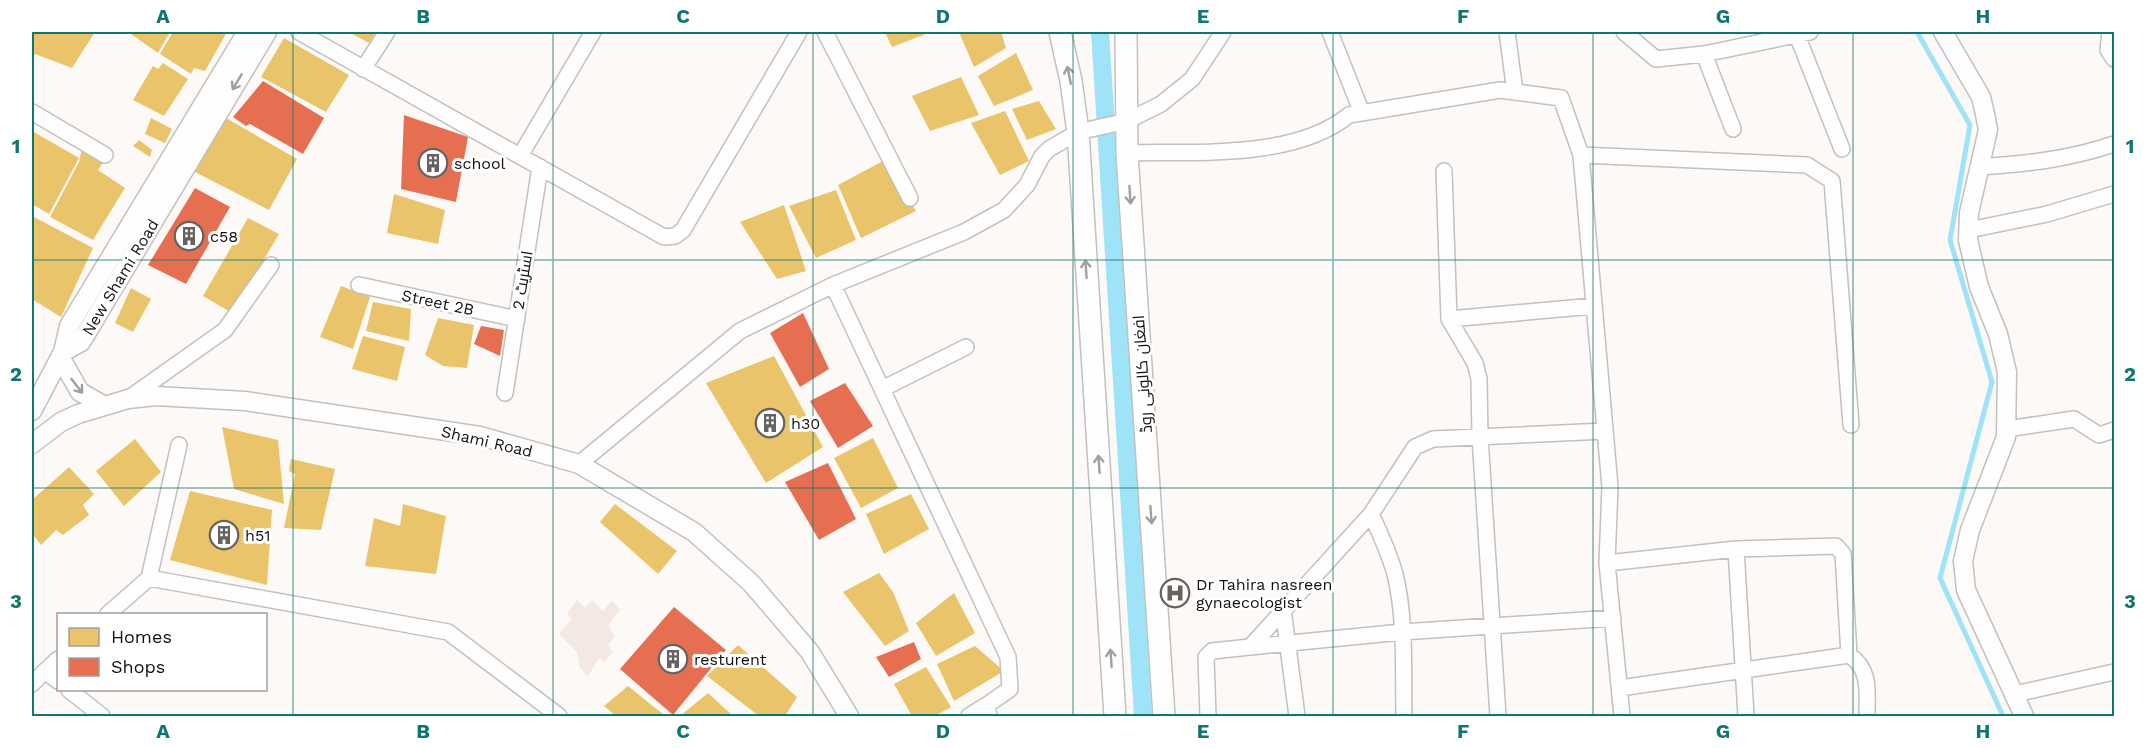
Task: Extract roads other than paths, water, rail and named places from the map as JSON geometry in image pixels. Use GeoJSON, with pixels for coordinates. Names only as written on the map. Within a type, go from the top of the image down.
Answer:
{"type":"FeatureCollection","features":[{"type":"Feature","properties":{"kind":"main road"},"geometry":{"type":"LineString","coordinates":[[1060,32],[1085,130],[1115,717]]}},
{"type":"Feature","properties":{"kind":"main road","name":"افغان کالونی روڈ"},"geometry":{"type":"LineString","coordinates":[[1126,32],[1122,123],[1127,153],[1164,717]]}},
{"type":"Feature","properties":{"kind":"street","name":"New Shami Road"},"geometry":{"type":"LineString","coordinates":[[62,355],[69,326],[247,32]]}},
{"type":"Feature","properties":{"kind":"street","name":"New Shami Road"},"geometry":{"type":"LineString","coordinates":[[62,355],[81,342],[267,32]]}},
{"type":"Feature","properties":{"kind":"street"},"geometry":{"type":"LineString","coordinates":[[299,32],[664,237],[675,236],[683,230],[799,32]]}},
{"type":"Feature","properties":{"kind":"street"},"geometry":{"type":"LineString","coordinates":[[363,69],[387,32]]}},
{"type":"Feature","properties":{"kind":"street"},"geometry":{"type":"LineString","coordinates":[[520,156],[593,32]]}},
{"type":"Feature","properties":{"kind":"street"},"geometry":{"type":"LineString","coordinates":[[825,32],[910,198]]}},
{"type":"Feature","properties":{"kind":"street"},"geometry":{"type":"LineString","coordinates":[[579,464],[740,331],[834,285],[990,219],[1018,197],[1048,149],[1085,130],[1122,123],[1161,104],[1192,78],[1224,32]]}},
{"type":"Feature","properties":{"kind":"street"},"geometry":{"type":"LineString","coordinates":[[1330,32],[1362,113]]}},
{"type":"Feature","properties":{"kind":"street"},"geometry":{"type":"LineString","coordinates":[[1507,32],[1515,92]]}},
{"type":"Feature","properties":{"kind":"street"},"geometry":{"type":"LineString","coordinates":[[1624,32],[1656,59],[1704,54],[1804,33],[1842,149]]}},
{"type":"Feature","properties":{"kind":"street"},"geometry":{"type":"LineString","coordinates":[[1943,32],[1980,97],[1985,114],[1988,130],[1969,213],[1969,230],[1973,264],[1998,334],[2007,372],[2006,437],[1970,530],[1963,561],[1966,590],[2024,717]]}},
{"type":"Feature","properties":{"kind":"street"},"geometry":{"type":"LineString","coordinates":[[2110,32],[2108,50],[2115,59]]}},
{"type":"Feature","properties":{"kind":"street"},"geometry":{"type":"LineString","coordinates":[[1704,54],[1733,129]]}},
{"type":"Feature","properties":{"kind":"street"},"geometry":{"type":"LineString","coordinates":[[1127,153],[1259,150],[1332,129],[1349,115],[1500,90],[1560,98],[1581,155],[1610,487],[1607,563],[1622,717]]}},
{"type":"Feature","properties":{"kind":"street"},"geometry":{"type":"LineString","coordinates":[[32,112],[105,155]]}},
{"type":"Feature","properties":{"kind":"street"},"geometry":{"type":"LineString","coordinates":[[1979,167],[2035,163],[2088,153],[2115,144]]}},
{"type":"Feature","properties":{"kind":"street"},"geometry":{"type":"LineString","coordinates":[[1581,155],[1807,165],[1832,181],[1851,425]]}},
{"type":"Feature","properties":{"kind":"street","name":"اسٹریٹ 2"},"geometry":{"type":"LineString","coordinates":[[505,393],[540,167]]}},
{"type":"Feature","properties":{"kind":"street"},"geometry":{"type":"LineString","coordinates":[[1444,171],[1449,319],[1475,363],[1479,379],[1480,437],[1498,717]]}},
{"type":"Feature","properties":{"kind":"street"},"geometry":{"type":"LineString","coordinates":[[1969,230],[2047,214],[2115,194]]}},
{"type":"Feature","properties":{"kind":"street"},"geometry":{"type":"LineString","coordinates":[[128,399],[225,330],[271,265]]}},
{"type":"Feature","properties":{"kind":"street","name":"Street 2B"},"geometry":{"type":"LineString","coordinates":[[359,285],[517,319]]}},
{"type":"Feature","properties":{"kind":"street"},"geometry":{"type":"LineString","coordinates":[[834,285],[1008,657],[1010,689],[988,711],[969,717]]}},
{"type":"Feature","properties":{"kind":"street"},"geometry":{"type":"LineString","coordinates":[[1449,319],[1594,306]]}},
{"type":"Feature","properties":{"kind":"street"},"geometry":{"type":"LineString","coordinates":[[882,388],[966,348]]}},
{"type":"Feature","properties":{"kind":"street"},"geometry":{"type":"LineString","coordinates":[[62,355],[80,392],[103,405]]}},
{"type":"Feature","properties":{"kind":"street"},"geometry":{"type":"LineString","coordinates":[[32,411],[62,355]]}},
{"type":"Feature","properties":{"kind":"street","name":"Shami Road"},"geometry":{"type":"LineString","coordinates":[[32,444],[61,422],[103,405],[156,396],[268,405],[480,436],[579,464],[694,532],[752,583],[810,652],[849,717]]}},
{"type":"Feature","properties":{"kind":"street"},"geometry":{"type":"LineString","coordinates":[[2007,429],[2074,419],[2099,435],[2115,430]]}},
{"type":"Feature","properties":{"kind":"street"},"geometry":{"type":"LineString","coordinates":[[1250,646],[1371,514],[1414,447],[1433,439],[1605,431]]}},
{"type":"Feature","properties":{"kind":"street"},"geometry":{"type":"LineString","coordinates":[[110,613],[149,578],[179,445]]}},
{"type":"Feature","properties":{"kind":"street"},"geometry":{"type":"LineString","coordinates":[[1371,514],[1386,545],[1395,576],[1402,632],[1404,717]]}},
{"type":"Feature","properties":{"kind":"street"},"geometry":{"type":"LineString","coordinates":[[1607,563],[1736,549],[1836,546],[1843,554],[1849,655]]}},
{"type":"Feature","properties":{"kind":"street"},"geometry":{"type":"LineString","coordinates":[[1736,549],[1746,717]]}},
{"type":"Feature","properties":{"kind":"street"},"geometry":{"type":"LineString","coordinates":[[149,578],[448,632],[552,714]]}},
{"type":"Feature","properties":{"kind":"street"},"geometry":{"type":"LineString","coordinates":[[1283,609],[1290,643],[1298,717]]}},
{"type":"Feature","properties":{"kind":"street"},"geometry":{"type":"LineString","coordinates":[[1208,717],[1206,657],[1212,651],[1402,632],[1613,618]]}},
{"type":"Feature","properties":{"kind":"street"},"geometry":{"type":"LineString","coordinates":[[1620,688],[1849,655],[1860,662],[1866,673],[1867,717]]}},
{"type":"Feature","properties":{"kind":"street"},"geometry":{"type":"LineString","coordinates":[[32,684],[57,660]]}},
{"type":"Feature","properties":{"kind":"street"},"geometry":{"type":"LineString","coordinates":[[45,671],[57,680]]}},
{"type":"Feature","properties":{"kind":"street"},"geometry":{"type":"LineString","coordinates":[[2015,694],[2115,672]]}},
{"type":"Feature","properties":{"kind":"street"},"geometry":{"type":"LineString","coordinates":[[70,691],[102,717]]}},
{"type":"Feature","properties":{"kind":"waterway"},"geometry":{"type":"LineString","coordinates":[[1100,32],[1143,716]]}},
{"type":"Feature","properties":{"kind":"waterway"},"geometry":{"type":"LineString","coordinates":[[1917,32],[1970,125],[1950,240],[1992,382],[1940,578],[2003,716]]}},
{"type":"Feature","properties":{"kind":"place","name":"school"},"geometry":{"type":"Point","coordinates":[433,163]}},
{"type":"Feature","properties":{"kind":"place","name":"c58"},"geometry":{"type":"Point","coordinates":[189,236]}},
{"type":"Feature","properties":{"kind":"place","name":"h30"},"geometry":{"type":"Point","coordinates":[770,423]}},
{"type":"Feature","properties":{"kind":"place","name":"h51"},"geometry":{"type":"Point","coordinates":[224,535]}},
{"type":"Feature","properties":{"kind":"place","name":"Dr Tahira nasreen gynaecologist"},"geometry":{"type":"Point","coordinates":[1175,593]}},
{"type":"Feature","properties":{"kind":"place","name":"resturent"},"geometry":{"type":"Point","coordinates":[673,659]}}]}
